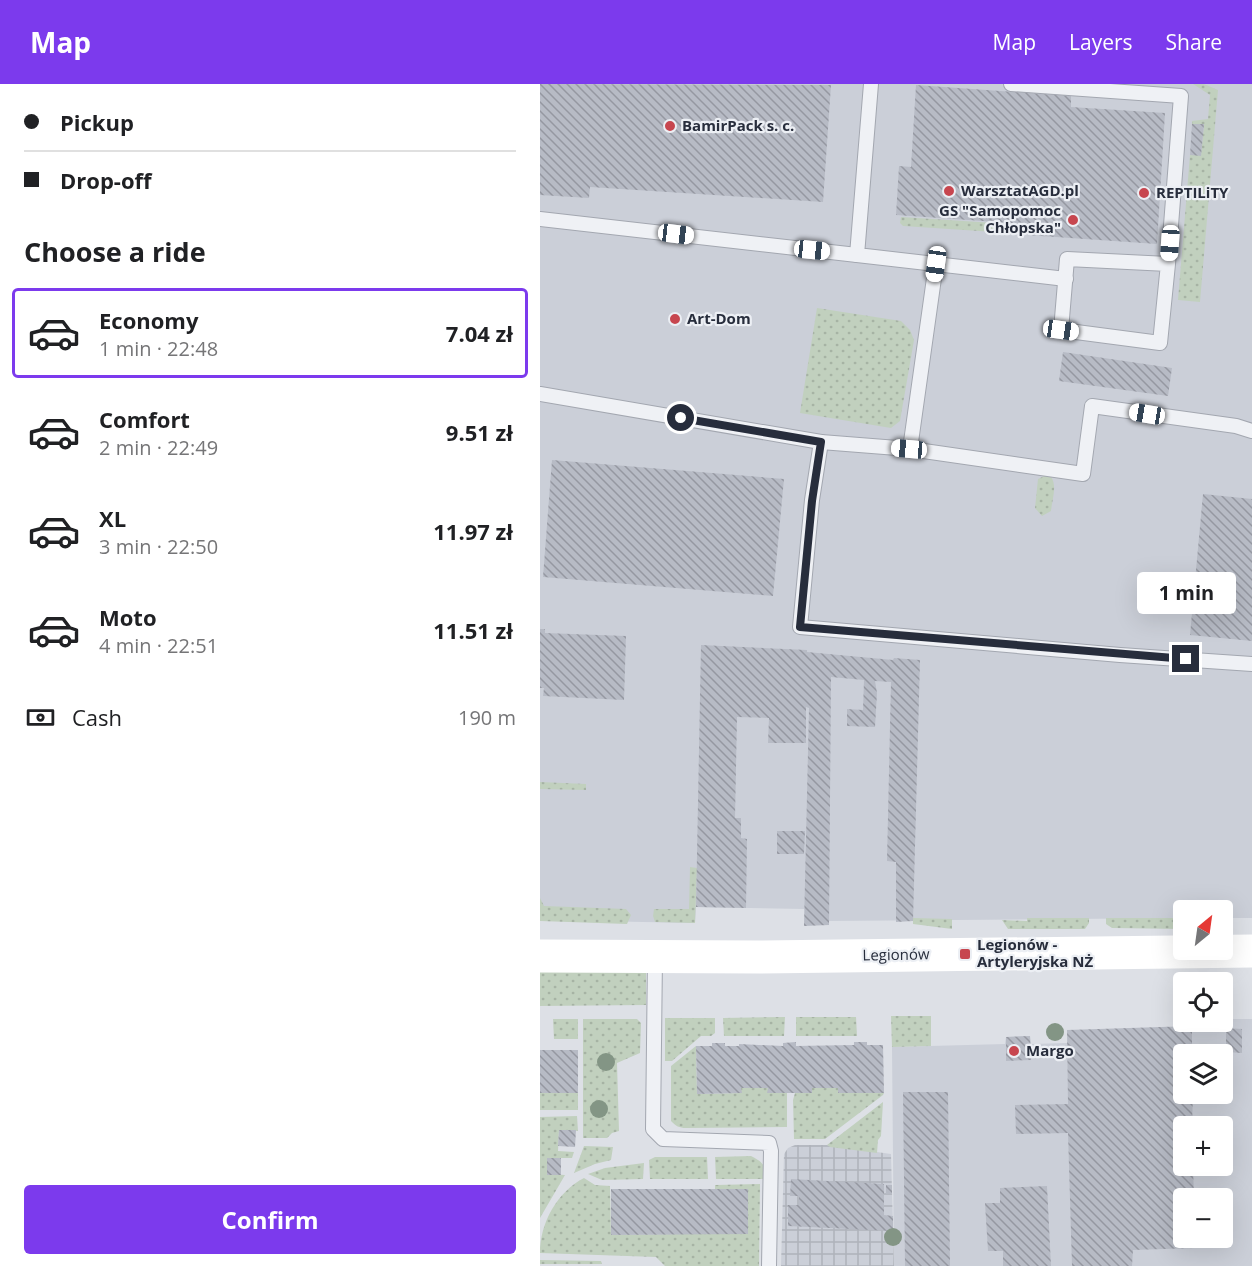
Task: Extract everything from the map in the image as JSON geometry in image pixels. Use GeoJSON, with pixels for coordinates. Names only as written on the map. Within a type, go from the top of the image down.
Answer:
{"type":"FeatureCollection","features":[{"type":"Feature","properties":{"kind":"street","name":"Legionów"},"geometry":{"type":"LineString","coordinates":[[540,956],[656,957],[1252,951]]}},
{"type":"Feature","properties":{"kind":"lane"},"geometry":{"type":"LineString","coordinates":[[857,255],[871,84]]}},
{"type":"Feature","properties":{"kind":"lane"},"geometry":{"type":"LineString","coordinates":[[1011,84],[1180,96],[1168,264],[1160,344],[1061,330],[1067,259],[1168,264]]}},
{"type":"Feature","properties":{"kind":"lane"},"geometry":{"type":"LineString","coordinates":[[540,219],[1066,279]]}},
{"type":"Feature","properties":{"kind":"lane"},"geometry":{"type":"LineString","coordinates":[[909,449],[936,264]]}},
{"type":"Feature","properties":{"kind":"lane"},"geometry":{"type":"LineString","coordinates":[[540,394],[821,442],[909,449],[1083,474],[1092,406],[1236,426],[1252,431]]}},
{"type":"Feature","properties":{"kind":"lane"},"geometry":{"type":"LineString","coordinates":[[821,442],[812,501],[800,627],[1252,664]]}},
{"type":"Feature","properties":{"kind":"lane"},"geometry":{"type":"LineString","coordinates":[[656,957],[653,1129],[663,1139],[769,1143],[771,1151],[769,1266]]}},
{"type":"Feature","properties":{"kind":"shaded area"},"geometry":{"type":"Polygon","coordinates":[[[540,84],[1252,84],[1252,918],[1233,918],[1233,900],[1173,900],[1173,918],[828,921],[804,909],[696,907],[695,923],[540,920],[540,84]]]}},
{"type":"Feature","properties":{"kind":"shaded area"},"geometry":{"type":"Polygon","coordinates":[[[1233,1019],[1252,1019],[1252,1266],[894,1266],[892,1047],[1005,1044],[1006,1037],[1030,1036],[1031,1044],[1067,1043],[1173,1028],[1173,1032],[1233,1032],[1233,1019]]]}},
{"type":"Feature","properties":{"kind":"shaded area"},"geometry":{"type":"Polygon","coordinates":[[[795,1145],[827,1145],[891,1154],[894,1266],[781,1266],[784,1154],[788,1148],[795,1145]]]}},
{"type":"Feature","properties":{"kind":"green space"},"geometry":{"type":"Polygon","coordinates":[[[1193,84],[1204,84],[1218,90],[1200,302],[1178,300],[1190,155],[1201,155],[1204,125],[1192,124],[1192,121],[1208,119],[1210,95],[1193,84]]]}},
{"type":"Feature","properties":{"kind":"green space"},"geometry":{"type":"Polygon","coordinates":[[[901,217],[1010,224],[1010,233],[903,226],[900,223],[901,217]]]}},
{"type":"Feature","properties":{"kind":"green space"},"geometry":{"type":"Polygon","coordinates":[[[817,308],[901,321],[910,330],[914,340],[900,421],[891,428],[800,413],[817,308]]]}},
{"type":"Feature","properties":{"kind":"green space"},"geometry":{"type":"Polygon","coordinates":[[[1048,474],[1054,486],[1051,511],[1042,516],[1035,508],[1038,479],[1048,474]]]}},
{"type":"Feature","properties":{"kind":"green space"},"geometry":{"type":"Polygon","coordinates":[[[540,782],[586,784],[586,790],[540,789],[540,782]]]}},
{"type":"Feature","properties":{"kind":"green space"},"geometry":{"type":"Polygon","coordinates":[[[690,867],[697,868],[695,923],[655,922],[654,909],[689,909],[690,867]]]}},
{"type":"Feature","properties":{"kind":"green space"},"geometry":{"type":"Polygon","coordinates":[[[540,898],[544,906],[626,909],[631,915],[627,924],[540,921],[540,898]]]}},
{"type":"Feature","properties":{"kind":"green space"},"geometry":{"type":"Polygon","coordinates":[[[913,918],[952,919],[952,929],[913,924],[913,918]]]}},
{"type":"Feature","properties":{"kind":"green space"},"geometry":{"type":"Polygon","coordinates":[[[1027,918],[1089,918],[1089,923],[1085,929],[1008,929],[1002,920],[1027,921],[1027,918]]]}},
{"type":"Feature","properties":{"kind":"green space"},"geometry":{"type":"Polygon","coordinates":[[[1106,918],[1173,918],[1173,929],[1112,928],[1106,924],[1106,918]]]}},
{"type":"Feature","properties":{"kind":"green space"},"geometry":{"type":"Polygon","coordinates":[[[646,970],[646,1005],[540,1006],[540,971],[646,970]]]}},
{"type":"Feature","properties":{"kind":"green space"},"geometry":{"type":"Polygon","coordinates":[[[891,1016],[931,1016],[931,1046],[892,1047],[891,1016]]]}},
{"type":"Feature","properties":{"kind":"green space"},"geometry":{"type":"Polygon","coordinates":[[[785,1017],[784,1036],[724,1036],[723,1018],[785,1017]]]}},
{"type":"Feature","properties":{"kind":"green space"},"geometry":{"type":"Polygon","coordinates":[[[796,1017],[856,1017],[857,1036],[796,1036],[796,1017]]]}},
{"type":"Feature","properties":{"kind":"green space"},"geometry":{"type":"Polygon","coordinates":[[[665,1018],[715,1018],[715,1033],[711,1036],[701,1036],[672,1061],[665,1061],[665,1018]]]}},
{"type":"Feature","properties":{"kind":"green space"},"geometry":{"type":"Polygon","coordinates":[[[553,1019],[578,1019],[578,1039],[554,1039],[553,1019]]]}},
{"type":"Feature","properties":{"kind":"green space"},"geometry":{"type":"Polygon","coordinates":[[[583,1019],[637,1019],[641,1023],[640,1053],[617,1063],[619,1131],[607,1138],[583,1138],[583,1019]]]}},
{"type":"Feature","properties":{"kind":"green space"},"geometry":{"type":"Polygon","coordinates":[[[696,1046],[697,1094],[741,1093],[741,1088],[768,1088],[768,1093],[787,1093],[787,1127],[686,1128],[673,1123],[671,1121],[671,1066],[696,1046]]]}},
{"type":"Feature","properties":{"kind":"green space"},"geometry":{"type":"Polygon","coordinates":[[[812,1088],[838,1088],[884,1093],[825,1139],[794,1139],[793,1100],[795,1093],[812,1093],[812,1088]]]}},
{"type":"Feature","properties":{"kind":"green space"},"geometry":{"type":"Polygon","coordinates":[[[540,1093],[578,1093],[578,1110],[540,1110],[540,1093]]]}},
{"type":"Feature","properties":{"kind":"green space"},"geometry":{"type":"Polygon","coordinates":[[[883,1102],[881,1136],[878,1140],[877,1153],[827,1145],[883,1102]]]}},
{"type":"Feature","properties":{"kind":"green space"},"geometry":{"type":"Polygon","coordinates":[[[577,1116],[578,1131],[559,1130],[558,1151],[574,1152],[572,1158],[547,1158],[547,1174],[565,1175],[540,1218],[540,1117],[577,1116]]]}},
{"type":"Feature","properties":{"kind":"green space"},"geometry":{"type":"Polygon","coordinates":[[[584,1146],[613,1147],[611,1160],[574,1173],[584,1146]]]}},
{"type":"Feature","properties":{"kind":"green space"},"geometry":{"type":"Polygon","coordinates":[[[751,1156],[763,1165],[767,1179],[716,1179],[715,1157],[751,1156]]]}},
{"type":"Feature","properties":{"kind":"green space"},"geometry":{"type":"Polygon","coordinates":[[[655,1157],[707,1157],[708,1179],[650,1179],[649,1160],[655,1157]]]}},
{"type":"Feature","properties":{"kind":"green space"},"geometry":{"type":"Polygon","coordinates":[[[644,1163],[643,1179],[602,1180],[588,1174],[605,1168],[644,1163]]]}},
{"type":"Feature","properties":{"kind":"green space"},"geometry":{"type":"Polygon","coordinates":[[[584,1178],[595,1185],[610,1186],[611,1235],[748,1233],[748,1189],[715,1189],[715,1185],[760,1184],[759,1266],[665,1266],[656,1257],[540,1253],[543,1231],[552,1210],[566,1191],[584,1178]]]}},
{"type":"Feature","properties":{"kind":"green space"},"geometry":{"type":"Polygon","coordinates":[[[540,1260],[601,1261],[602,1264],[540,1264],[540,1260]]]}},
{"type":"Feature","properties":{"kind":"building"},"geometry":{"type":"Polygon","coordinates":[[[540,84],[831,85],[823,202],[590,187],[589,198],[540,195],[540,84]]]}},
{"type":"Feature","properties":{"kind":"building"},"geometry":{"type":"Polygon","coordinates":[[[916,85],[1071,96],[1071,107],[1165,113],[1157,244],[1012,234],[1012,223],[896,215],[899,166],[911,167],[916,85]]]}},
{"type":"Feature","properties":{"kind":"building"},"geometry":{"type":"Polygon","coordinates":[[[1192,124],[1204,124],[1201,156],[1190,155],[1192,124]]]}},
{"type":"Feature","properties":{"kind":"building"},"geometry":{"type":"Polygon","coordinates":[[[1063,352],[1172,368],[1168,396],[1059,381],[1063,352]]]}},
{"type":"Feature","properties":{"kind":"building"},"geometry":{"type":"Polygon","coordinates":[[[552,460],[784,479],[773,596],[543,577],[552,460]]]}},
{"type":"Feature","properties":{"kind":"building"},"geometry":{"type":"Polygon","coordinates":[[[1203,494],[1252,499],[1252,641],[1190,635],[1203,494]]]}},
{"type":"Feature","properties":{"kind":"building"},"geometry":{"type":"Polygon","coordinates":[[[540,629],[545,629],[545,633],[626,636],[624,700],[543,696],[544,688],[540,688],[540,629]]]}},
{"type":"Feature","properties":{"kind":"building"},"geometry":{"type":"Polygon","coordinates":[[[701,645],[807,650],[807,652],[893,660],[894,658],[920,660],[913,921],[896,922],[896,862],[887,861],[891,682],[875,681],[877,693],[875,727],[847,726],[847,709],[863,710],[864,680],[831,677],[829,925],[804,926],[809,708],[806,707],[806,743],[768,743],[769,718],[737,717],[735,818],[741,818],[741,838],[747,839],[746,908],[696,907],[701,645]]]}},
{"type":"Feature","properties":{"kind":"building"},"geometry":{"type":"Polygon","coordinates":[[[777,831],[805,831],[804,854],[777,854],[777,831]]]}},
{"type":"Feature","properties":{"kind":"building"},"geometry":{"type":"Polygon","coordinates":[[[1173,1027],[1173,1032],[1192,1032],[1192,1044],[1173,1044],[1173,1104],[1193,1104],[1192,1116],[1173,1116],[1173,1176],[1193,1176],[1194,1188],[1173,1188],[1173,1248],[1195,1248],[1133,1250],[1132,1266],[1072,1266],[1068,1133],[1016,1134],[1015,1105],[1068,1104],[1067,1030],[1173,1027]]]}},
{"type":"Feature","properties":{"kind":"building"},"geometry":{"type":"Polygon","coordinates":[[[1233,1028],[1242,1029],[1242,1053],[1233,1052],[1233,1044],[1226,1044],[1226,1032],[1233,1032],[1233,1028]]]}},
{"type":"Feature","properties":{"kind":"building"},"geometry":{"type":"Polygon","coordinates":[[[1030,1036],[1031,1060],[1006,1061],[1006,1037],[1030,1036]]]}},
{"type":"Feature","properties":{"kind":"building"},"geometry":{"type":"Polygon","coordinates":[[[796,1042],[796,1046],[854,1045],[854,1042],[883,1045],[884,1093],[838,1093],[838,1088],[812,1088],[812,1093],[767,1093],[768,1088],[741,1088],[742,1093],[697,1094],[696,1046],[725,1043],[725,1046],[739,1046],[739,1044],[783,1046],[783,1043],[796,1042]]]}},
{"type":"Feature","properties":{"kind":"building"},"geometry":{"type":"Polygon","coordinates":[[[540,1050],[578,1050],[578,1093],[540,1093],[540,1050]]]}},
{"type":"Feature","properties":{"kind":"building"},"geometry":{"type":"Polygon","coordinates":[[[903,1092],[948,1092],[950,1266],[905,1266],[903,1092]]]}},
{"type":"Feature","properties":{"kind":"building"},"geometry":{"type":"Polygon","coordinates":[[[559,1130],[576,1130],[575,1147],[558,1146],[559,1130]]]}},
{"type":"Feature","properties":{"kind":"building"},"geometry":{"type":"Polygon","coordinates":[[[547,1158],[561,1158],[561,1175],[547,1175],[547,1158]]]}},
{"type":"Feature","properties":{"kind":"building"},"geometry":{"type":"Polygon","coordinates":[[[791,1179],[884,1184],[884,1215],[893,1216],[893,1231],[788,1226],[788,1205],[799,1205],[799,1196],[790,1196],[791,1179]]]}},
{"type":"Feature","properties":{"kind":"building"},"geometry":{"type":"Polygon","coordinates":[[[886,1185],[892,1185],[892,1194],[886,1194],[886,1185]]]}},
{"type":"Feature","properties":{"kind":"building"},"geometry":{"type":"Polygon","coordinates":[[[1047,1186],[1051,1266],[1003,1266],[1003,1251],[988,1251],[985,1203],[1000,1203],[1000,1188],[1047,1186]]]}},
{"type":"Feature","properties":{"kind":"building"},"geometry":{"type":"Polygon","coordinates":[[[611,1189],[748,1189],[748,1234],[611,1235],[611,1189]]]}},
{"type":"Feature","properties":{"kind":"place","name":"BamirPack s. c."},"geometry":{"type":"Point","coordinates":[670,126]}},
{"type":"Feature","properties":{"kind":"place","name":"WarsztatAGD.pl"},"geometry":{"type":"Point","coordinates":[949,191]}},
{"type":"Feature","properties":{"kind":"place","name":"REPTILiTY"},"geometry":{"type":"Point","coordinates":[1144,193]}},
{"type":"Feature","properties":{"kind":"place","name":"GS \"Samopomoc Chłopska\""},"geometry":{"type":"Point","coordinates":[1073,220]}},
{"type":"Feature","properties":{"kind":"place","name":"Art-Dom"},"geometry":{"type":"Point","coordinates":[675,319]}},
{"type":"Feature","properties":{"kind":"place","name":"Legionów - Artyleryjska NŻ"},"geometry":{"type":"Point","coordinates":[965,954]}},
{"type":"Feature","properties":{"kind":"place","name":"Margo"},"geometry":{"type":"Point","coordinates":[1014,1051]}},
{"type":"Feature","properties":{"kind":"route"},"geometry":{"type":"LineString","coordinates":[[681,418],[821,442],[812,501],[800,627],[1186,659]]}}]}
